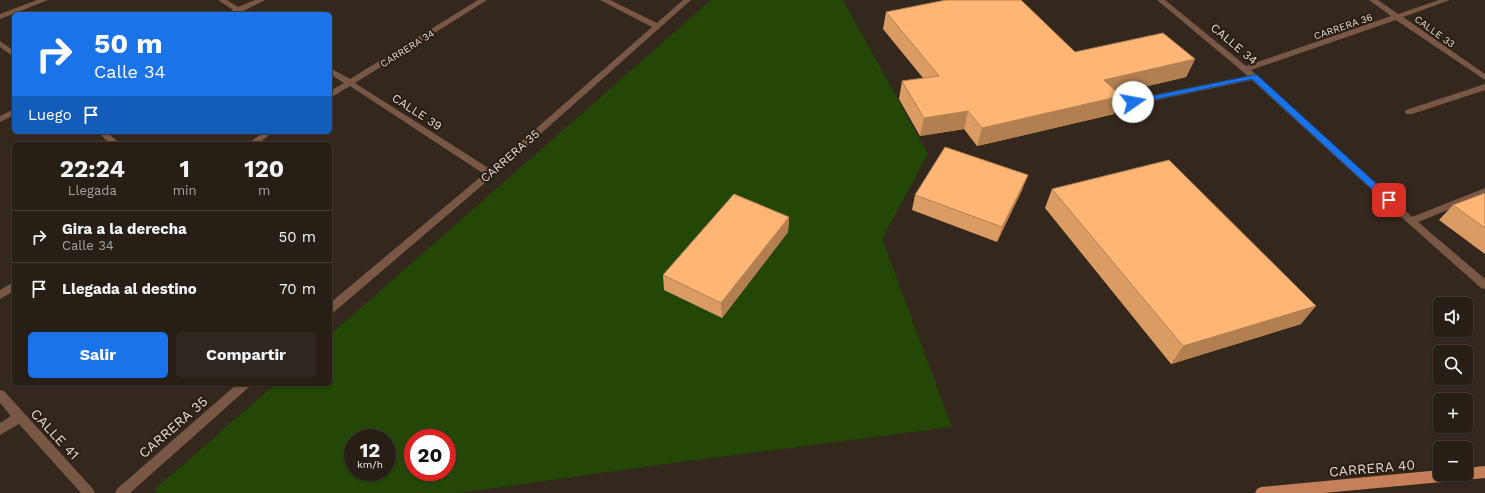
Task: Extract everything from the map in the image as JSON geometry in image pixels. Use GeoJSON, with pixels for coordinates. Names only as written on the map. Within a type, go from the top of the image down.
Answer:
{"type":"FeatureCollection","features":[{"type":"Feature","properties":{"kind":"main road","name":"CARRERA 40"},"geometry":{"type":"LineString","coordinates":[[1261,493],[1485,472]]}},
{"type":"Feature","properties":{"kind":"street"},"geometry":{"type":"LineString","coordinates":[[13,12],[44,0]]}},
{"type":"Feature","properties":{"kind":"street"},"geometry":{"type":"LineString","coordinates":[[222,0],[241,12],[261,0]]}},
{"type":"Feature","properties":{"kind":"street","name":"CARRERA 34"},"geometry":{"type":"LineString","coordinates":[[332,94],[483,0]]}},
{"type":"Feature","properties":{"kind":"street"},"geometry":{"type":"LineString","coordinates":[[604,0],[657,26]]}},
{"type":"Feature","properties":{"kind":"street","name":"CARRERA 35"},"geometry":{"type":"LineString","coordinates":[[332,307],[490,174],[687,0]]}},
{"type":"Feature","properties":{"kind":"street","name":"CALLE 34"},"geometry":{"type":"LineString","coordinates":[[1162,0],[1245,69],[1411,221],[1485,285]]}},
{"type":"Feature","properties":{"kind":"street","name":"CALLE 33"},"geometry":{"type":"LineString","coordinates":[[1374,0],[1485,78]]}},
{"type":"Feature","properties":{"kind":"street","name":"CARRERA 36"},"geometry":{"type":"LineString","coordinates":[[1245,69],[1446,0]]}},
{"type":"Feature","properties":{"kind":"street"},"geometry":{"type":"LineString","coordinates":[[0,17],[12,12]]}},
{"type":"Feature","properties":{"kind":"street"},"geometry":{"type":"LineString","coordinates":[[0,42],[12,53]]}},
{"type":"Feature","properties":{"kind":"street","name":"CALLE 39"},"geometry":{"type":"LineString","coordinates":[[332,71],[490,174]]}},
{"type":"Feature","properties":{"kind":"street"},"geometry":{"type":"LineString","coordinates":[[1133,102],[1254,77]]}},
{"type":"Feature","properties":{"kind":"street"},"geometry":{"type":"LineString","coordinates":[[1409,112],[1485,87]]}},
{"type":"Feature","properties":{"kind":"street"},"geometry":{"type":"LineString","coordinates":[[0,119],[12,113]]}},
{"type":"Feature","properties":{"kind":"street"},"geometry":{"type":"LineString","coordinates":[[104,134],[114,142]]}},
{"type":"Feature","properties":{"kind":"street"},"geometry":{"type":"LineString","coordinates":[[254,142],[267,134]]}},
{"type":"Feature","properties":{"kind":"street"},"geometry":{"type":"LineString","coordinates":[[1411,221],[1485,191]]}},
{"type":"Feature","properties":{"kind":"street"},"geometry":{"type":"LineString","coordinates":[[0,295],[12,287]]}},
{"type":"Feature","properties":{"kind":"street","name":"CARRERA 35"},"geometry":{"type":"LineString","coordinates":[[121,493],[243,386]]}},
{"type":"Feature","properties":{"kind":"street","name":"CALLE 41"},"geometry":{"type":"LineString","coordinates":[[0,395],[89,493]]}},
{"type":"Feature","properties":{"kind":"street"},"geometry":{"type":"LineString","coordinates":[[0,430],[19,417]]}},
{"type":"Feature","properties":{"kind":"green space"},"geometry":{"type":"Polygon","coordinates":[[[711,0],[843,0],[928,154],[882,239],[952,427],[680,462],[457,493],[158,493],[154,490],[273,386],[332,386],[332,333],[711,0]]]}},
{"type":"Feature","properties":{"kind":"building"},"geometry":{"type":"Polygon","coordinates":[[[946,0],[1021,0],[1075,52],[1163,33],[1195,59],[1104,80],[1121,96],[982,128],[968,111],[924,118],[902,81],[939,76],[886,12],[946,0]]]}},
{"type":"Feature","properties":{"kind":"building"},"geometry":{"type":"Polygon","coordinates":[[[945,147],[1028,175],[1002,227],[915,195],[945,147]]]}},
{"type":"Feature","properties":{"kind":"building"},"geometry":{"type":"Polygon","coordinates":[[[1169,160],[1316,306],[1183,346],[1052,189],[1169,160]]]}},
{"type":"Feature","properties":{"kind":"building"},"geometry":{"type":"Polygon","coordinates":[[[1485,193],[1485,228],[1453,205],[1485,193]]]}},
{"type":"Feature","properties":{"kind":"building"},"geometry":{"type":"Polygon","coordinates":[[[734,194],[789,217],[721,303],[663,275],[734,194]]]}},
{"type":"Feature","properties":{"kind":"route"},"geometry":{"type":"LineString","coordinates":[[1133,102],[1254,77],[1389,200]]}}]}
